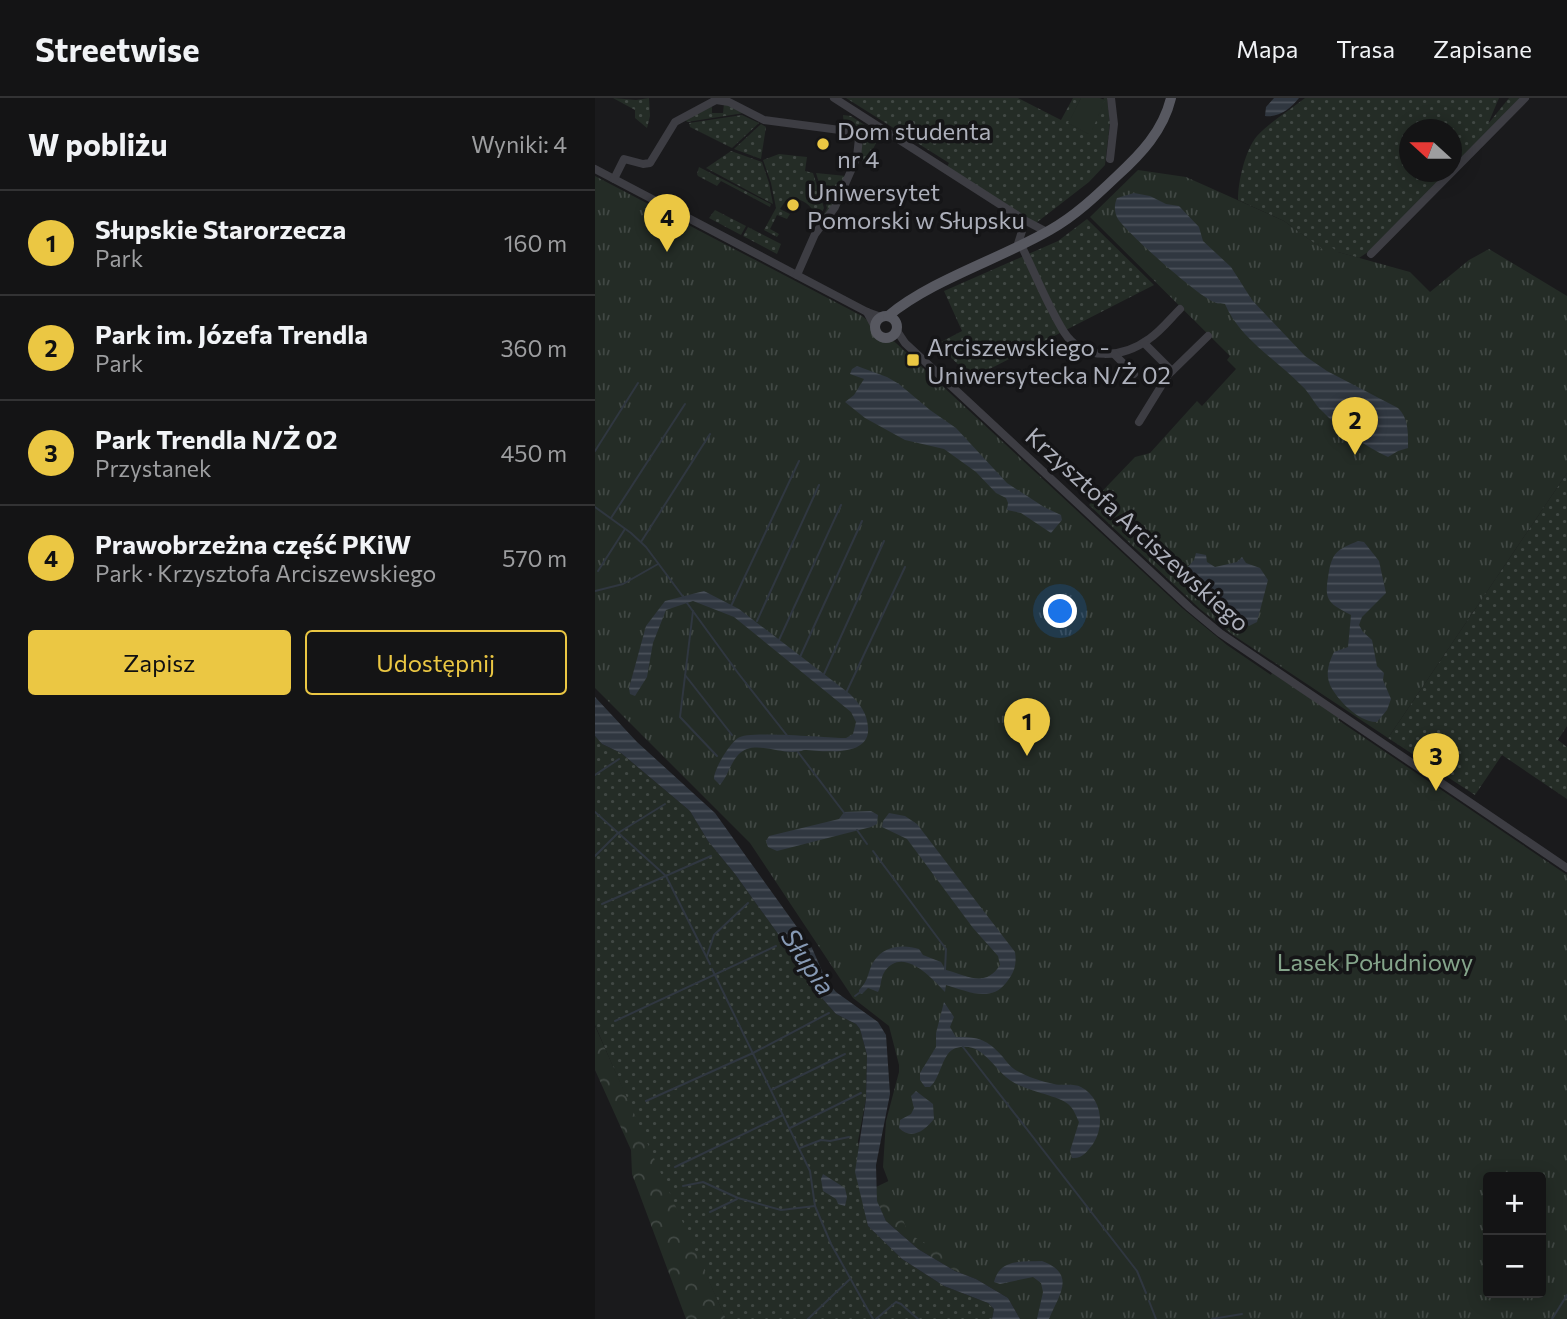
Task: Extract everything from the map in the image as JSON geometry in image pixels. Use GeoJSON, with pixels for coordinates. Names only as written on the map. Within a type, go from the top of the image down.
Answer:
{"type":"FeatureCollection","features":[{"type":"Feature","properties":{"kind":"main road"},"geometry":{"type":"LineString","coordinates":[[888,325],[914,298],[1048,232],[1081,210],[1140,155],[1161,126],[1171,98]]}},
{"type":"Feature","properties":{"kind":"street"},"geometry":{"type":"LineString","coordinates":[[834,98],[1016,215],[1048,232]]}},
{"type":"Feature","properties":{"kind":"street"},"geometry":{"type":"LineString","coordinates":[[1110,159],[1114,124],[1111,98]]}},
{"type":"Feature","properties":{"kind":"street"},"geometry":{"type":"LineString","coordinates":[[1371,254],[1525,98]]}},
{"type":"Feature","properties":{"kind":"street"},"geometry":{"type":"LineString","coordinates":[[614,179],[624,159],[650,163],[672,124],[716,100],[733,101],[764,120],[849,130],[859,135],[857,157],[833,212],[815,234],[797,275]]}},
{"type":"Feature","properties":{"kind":"street","name":"Krzysztofa Arciszewskiego"},"geometry":{"type":"LineString","coordinates":[[595,169],[888,325],[1202,619],[1567,868]]}},
{"type":"Feature","properties":{"kind":"street"},"geometry":{"type":"LineString","coordinates":[[1016,215],[1022,231],[1019,246],[1064,333],[1085,351],[1114,354],[1144,342],[1156,334],[1180,309]]}},
{"type":"Feature","properties":{"kind":"street"},"geometry":{"type":"LineString","coordinates":[[1139,422],[1173,371],[1208,336]]}},
{"type":"Feature","properties":{"kind":"street"},"geometry":{"type":"LineString","coordinates":[[1144,342],[1173,371]]}},
{"type":"Feature","properties":{"kind":"street"},"geometry":{"type":"LineString","coordinates":[[1114,354],[1134,374]]}},
{"type":"Feature","properties":{"kind":"green space"},"geometry":{"type":"Polygon","coordinates":[[[613,98],[649,98],[650,116],[647,128],[635,118],[635,110],[613,98]]]}},
{"type":"Feature","properties":{"kind":"green space"},"geometry":{"type":"Polygon","coordinates":[[[846,98],[1018,98],[1061,120],[1073,98],[1081,98],[1069,123],[1089,134],[1104,98],[1107,98],[1110,122],[1105,165],[1089,182],[1036,223],[947,167],[949,163],[846,98]]]}},
{"type":"Feature","properties":{"kind":"green space"},"geometry":{"type":"Polygon","coordinates":[[[1081,98],[1105,100],[1090,135],[1068,123],[1081,98]]]}},
{"type":"Feature","properties":{"kind":"green space"},"geometry":{"type":"Polygon","coordinates":[[[1305,98],[1499,98],[1488,124],[1509,98],[1520,98],[1462,158],[1462,119],[1399,119],[1399,182],[1438,182],[1359,258],[1338,252],[1326,252],[1284,221],[1238,200],[1239,184],[1249,149],[1257,136],[1305,98]]]}},
{"type":"Feature","properties":{"kind":"green space"},"geometry":{"type":"Polygon","coordinates":[[[724,103],[744,113],[687,122],[685,118],[712,105],[712,113],[723,113],[724,103]]]}},
{"type":"Feature","properties":{"kind":"green space"},"geometry":{"type":"Polygon","coordinates":[[[742,115],[759,123],[732,148],[690,127],[689,123],[742,115]]]}},
{"type":"Feature","properties":{"kind":"green space"},"geometry":{"type":"Polygon","coordinates":[[[843,115],[851,116],[880,135],[866,163],[859,159],[862,140],[844,126],[843,115]]]}},
{"type":"Feature","properties":{"kind":"green space"},"geometry":{"type":"Polygon","coordinates":[[[761,124],[766,127],[761,159],[734,149],[761,124]]]}},
{"type":"Feature","properties":{"kind":"green space"},"geometry":{"type":"Polygon","coordinates":[[[731,151],[762,162],[773,204],[706,168],[731,151]]]}},
{"type":"Feature","properties":{"kind":"green space"},"geometry":{"type":"Polygon","coordinates":[[[779,154],[807,157],[805,171],[813,173],[824,208],[818,222],[813,226],[810,225],[814,214],[807,204],[799,200],[786,200],[780,209],[790,214],[787,219],[777,215],[770,229],[779,234],[777,237],[764,230],[776,208],[763,160],[779,154]]]}},
{"type":"Feature","properties":{"kind":"green space"},"geometry":{"type":"Polygon","coordinates":[[[699,167],[771,204],[770,207],[721,181],[717,186],[698,176],[699,167]]]}},
{"type":"Feature","properties":{"kind":"green space"},"geometry":{"type":"Polygon","coordinates":[[[1138,170],[1186,177],[1284,221],[1325,251],[1330,246],[1338,252],[1410,272],[1430,292],[1469,260],[1489,249],[1567,296],[1567,473],[1388,738],[1233,635],[1200,609],[1089,505],[1135,457],[1150,453],[1197,401],[1202,406],[1236,369],[1227,360],[1230,356],[1090,217],[1138,170]]]}},
{"type":"Feature","properties":{"kind":"green space"},"geometry":{"type":"Polygon","coordinates":[[[816,173],[846,176],[833,207],[822,218],[827,208],[816,173]]]}},
{"type":"Feature","properties":{"kind":"green space","name":"Lasek Południowy"},"geometry":{"type":"Polygon","coordinates":[[[595,176],[862,316],[896,343],[1182,608],[1227,645],[1340,718],[1338,720],[1567,875],[1567,1319],[1021,1319],[1010,1296],[908,1233],[883,1167],[886,1121],[899,1072],[889,1026],[853,998],[750,843],[595,688],[595,176]]]}},
{"type":"Feature","properties":{"kind":"green space"},"geometry":{"type":"Polygon","coordinates":[[[715,210],[746,226],[741,235],[709,218],[715,210]]]}},
{"type":"Feature","properties":{"kind":"green space"},"geometry":{"type":"Polygon","coordinates":[[[1087,219],[1154,285],[972,378],[937,344],[962,331],[944,291],[1058,241],[1087,219]]]}},
{"type":"Feature","properties":{"kind":"green space"},"geometry":{"type":"Polygon","coordinates":[[[748,227],[781,244],[777,254],[743,236],[748,227]]]}},
{"type":"Feature","properties":{"kind":"green space"},"geometry":{"type":"Polygon","coordinates":[[[1567,473],[1567,726],[1558,740],[1567,747],[1567,799],[1502,755],[1475,795],[1388,738],[1567,473]]]}},
{"type":"Feature","properties":{"kind":"green space"},"geometry":{"type":"Polygon","coordinates":[[[595,736],[602,744],[621,753],[690,811],[708,841],[791,952],[812,987],[836,1014],[856,1024],[860,1029],[867,1055],[866,1099],[858,1141],[868,1226],[902,1259],[944,1286],[988,1303],[994,1309],[992,1319],[726,1319],[595,1025],[595,736]]]}},
{"type":"Feature","properties":{"kind":"green space"},"geometry":{"type":"Polygon","coordinates":[[[595,1026],[726,1319],[686,1319],[632,1174],[631,1150],[595,1070],[595,1026]]]}},
{"type":"Feature","properties":{"kind":"green space"},"geometry":{"type":"Polygon","coordinates":[[[901,1175],[1037,1319],[1020,1319],[1008,1298],[918,1249],[886,1221],[877,1202],[876,1187],[901,1175]]]}},
{"type":"Feature","properties":{"kind":"water"},"geometry":{"type":"Polygon","coordinates":[[[1274,98],[1299,98],[1284,112],[1265,116],[1266,107],[1274,98]]]}},
{"type":"Feature","properties":{"kind":"water"},"geometry":{"type":"Polygon","coordinates":[[[1134,193],[1179,206],[1199,227],[1203,241],[1231,267],[1252,300],[1305,356],[1327,371],[1398,408],[1406,422],[1408,448],[1388,457],[1345,431],[1319,408],[1302,386],[1239,328],[1225,304],[1206,298],[1148,250],[1116,214],[1117,198],[1134,193]]]}},
{"type":"Feature","properties":{"kind":"water"},"geometry":{"type":"Polygon","coordinates":[[[857,366],[899,384],[956,428],[1007,483],[1061,515],[1062,520],[1051,533],[1021,513],[1007,510],[1006,498],[996,493],[976,472],[944,449],[905,440],[865,418],[845,402],[854,395],[864,379],[850,374],[857,366]]]}},
{"type":"Feature","properties":{"kind":"water"},"geometry":{"type":"Polygon","coordinates":[[[1358,541],[1364,542],[1379,561],[1386,593],[1362,617],[1359,625],[1372,640],[1377,666],[1384,673],[1383,680],[1391,699],[1387,710],[1377,722],[1363,719],[1343,704],[1333,691],[1328,676],[1334,652],[1348,647],[1351,615],[1336,607],[1329,599],[1329,571],[1338,551],[1358,541]]]}},
{"type":"Feature","properties":{"kind":"water"},"geometry":{"type":"Polygon","coordinates":[[[1196,553],[1206,555],[1207,562],[1215,567],[1237,562],[1242,557],[1246,563],[1260,568],[1268,580],[1257,622],[1249,626],[1245,622],[1230,622],[1188,588],[1180,576],[1194,560],[1196,553]]]}},
{"type":"Feature","properties":{"kind":"water"},"geometry":{"type":"Polygon","coordinates":[[[704,591],[739,609],[850,694],[866,717],[867,737],[862,744],[833,751],[787,752],[761,748],[745,750],[735,759],[720,785],[714,779],[716,769],[726,751],[738,738],[772,734],[846,738],[853,734],[856,722],[851,712],[734,617],[693,601],[666,610],[653,643],[647,677],[635,696],[630,694],[629,688],[646,626],[665,601],[704,591]]]}},
{"type":"Feature","properties":{"kind":"water","name":"Słupia"},"geometry":{"type":"Polygon","coordinates":[[[595,697],[637,742],[715,813],[812,948],[826,980],[836,992],[878,1022],[886,1035],[890,1094],[876,1165],[877,1201],[886,1221],[918,1249],[1008,1298],[1020,1319],[992,1319],[994,1309],[988,1303],[944,1286],[902,1259],[868,1226],[855,1172],[866,1099],[867,1055],[860,1029],[856,1024],[836,1014],[812,987],[791,952],[708,841],[690,811],[621,753],[602,744],[595,736],[595,697]]]}},
{"type":"Feature","properties":{"kind":"water"},"geometry":{"type":"Polygon","coordinates":[[[871,811],[878,815],[877,824],[871,827],[777,851],[768,847],[766,841],[769,836],[839,819],[844,812],[871,811]]]}},
{"type":"Feature","properties":{"kind":"water"},"geometry":{"type":"Polygon","coordinates":[[[889,813],[905,816],[917,824],[1015,952],[1013,972],[1000,989],[993,993],[978,994],[946,985],[945,992],[917,967],[900,962],[892,964],[885,971],[878,992],[868,988],[862,994],[859,993],[874,961],[883,952],[894,947],[919,949],[923,955],[941,962],[946,970],[969,977],[988,976],[1000,965],[998,956],[973,928],[907,839],[882,827],[889,813]]]}},
{"type":"Feature","properties":{"kind":"water"},"geometry":{"type":"Polygon","coordinates":[[[944,1002],[954,1017],[950,1027],[956,1037],[987,1043],[1018,1072],[1054,1084],[1078,1086],[1088,1092],[1097,1105],[1100,1121],[1097,1137],[1086,1152],[1072,1158],[1070,1151],[1079,1122],[1068,1104],[1013,1082],[981,1052],[973,1048],[951,1050],[934,1083],[925,1087],[920,1080],[920,1073],[936,1047],[936,1033],[944,1002]]]}},
{"type":"Feature","properties":{"kind":"water"},"geometry":{"type":"Polygon","coordinates":[[[916,1091],[933,1104],[934,1119],[922,1130],[909,1134],[899,1128],[900,1120],[911,1114],[914,1108],[911,1096],[916,1091]]]}},
{"type":"Feature","properties":{"kind":"water"},"geometry":{"type":"Polygon","coordinates":[[[823,1174],[845,1188],[845,1206],[838,1204],[836,1199],[823,1191],[823,1174]]]}},
{"type":"Feature","properties":{"kind":"water"},"geometry":{"type":"Polygon","coordinates":[[[1042,1261],[1053,1266],[1062,1279],[1060,1294],[1049,1319],[1037,1319],[1043,1292],[1041,1283],[1033,1277],[1000,1284],[994,1282],[997,1274],[1007,1265],[1042,1261]]]}},
{"type":"Feature","properties":{"kind":"waterway"},"geometry":{"type":"LineString","coordinates":[[595,451],[638,383]]}},
{"type":"Feature","properties":{"kind":"waterway"},"geometry":{"type":"LineString","coordinates":[[611,518],[685,404]]}},
{"type":"Feature","properties":{"kind":"waterway"},"geometry":{"type":"LineString","coordinates":[[641,542],[710,434]]}},
{"type":"Feature","properties":{"kind":"waterway"},"geometry":{"type":"LineString","coordinates":[[731,606],[799,461]]}},
{"type":"Feature","properties":{"kind":"waterway"},"geometry":{"type":"LineString","coordinates":[[757,621],[819,485]]}},
{"type":"Feature","properties":{"kind":"waterway"},"geometry":{"type":"LineString","coordinates":[[779,640],[841,505]]}},
{"type":"Feature","properties":{"kind":"waterway"},"geometry":{"type":"LineString","coordinates":[[595,507],[646,547],[684,598]]}},
{"type":"Feature","properties":{"kind":"waterway"},"geometry":{"type":"LineString","coordinates":[[800,657],[862,521]]}},
{"type":"Feature","properties":{"kind":"waterway"},"geometry":{"type":"LineString","coordinates":[[598,571],[625,529]]}},
{"type":"Feature","properties":{"kind":"waterway"},"geometry":{"type":"LineString","coordinates":[[824,674],[884,541]]}},
{"type":"Feature","properties":{"kind":"waterway"},"geometry":{"type":"LineString","coordinates":[[595,591],[623,584],[658,564]]}},
{"type":"Feature","properties":{"kind":"waterway"},"geometry":{"type":"LineString","coordinates":[[846,693],[905,567]]}},
{"type":"Feature","properties":{"kind":"waterway"},"geometry":{"type":"LineString","coordinates":[[687,603],[789,738]]}},
{"type":"Feature","properties":{"kind":"waterway"},"geometry":{"type":"LineString","coordinates":[[693,611],[680,717],[717,756]]}},
{"type":"Feature","properties":{"kind":"waterway"},"geometry":{"type":"LineString","coordinates":[[685,675],[732,735]]}},
{"type":"Feature","properties":{"kind":"waterway"},"geometry":{"type":"LineString","coordinates":[[798,752],[845,814]]}},
{"type":"Feature","properties":{"kind":"waterway"},"geometry":{"type":"LineString","coordinates":[[595,775],[619,759]]}},
{"type":"Feature","properties":{"kind":"waterway"},"geometry":{"type":"LineString","coordinates":[[595,856],[618,833],[665,804]]}},
{"type":"Feature","properties":{"kind":"waterway"},"geometry":{"type":"LineString","coordinates":[[595,812],[666,876],[710,964]]}},
{"type":"Feature","properties":{"kind":"waterway"},"geometry":{"type":"LineString","coordinates":[[857,830],[867,844]]}},
{"type":"Feature","properties":{"kind":"waterway"},"geometry":{"type":"LineString","coordinates":[[873,851],[946,949],[945,970]]}},
{"type":"Feature","properties":{"kind":"waterway"},"geometry":{"type":"LineString","coordinates":[[602,904],[711,856]]}},
{"type":"Feature","properties":{"kind":"waterway"},"geometry":{"type":"LineString","coordinates":[[707,956],[714,935],[748,903]]}},
{"type":"Feature","properties":{"kind":"waterway","name":"Słupia"},"geometry":{"type":"LineString","coordinates":[[615,1021],[776,946]]}},
{"type":"Feature","properties":{"kind":"waterway"},"geometry":{"type":"LineString","coordinates":[[712,969],[810,1171],[815,1206],[831,1244],[873,1319]]}},
{"type":"Feature","properties":{"kind":"waterway"},"geometry":{"type":"LineString","coordinates":[[855,996],[859,993]]}},
{"type":"Feature","properties":{"kind":"waterway"},"geometry":{"type":"LineString","coordinates":[[646,1101],[753,1053],[829,1013]]}},
{"type":"Feature","properties":{"kind":"waterway"},"geometry":{"type":"LineString","coordinates":[[963,1047],[1137,1271],[1146,1293]]}},
{"type":"Feature","properties":{"kind":"waterway"},"geometry":{"type":"LineString","coordinates":[[771,1090],[845,1054]]}},
{"type":"Feature","properties":{"kind":"waterway"},"geometry":{"type":"LineString","coordinates":[[790,1128],[861,1093]]}},
{"type":"Feature","properties":{"kind":"waterway"},"geometry":{"type":"LineString","coordinates":[[675,1167],[783,1115]]}},
{"type":"Feature","properties":{"kind":"waterway"},"geometry":{"type":"LineString","coordinates":[[800,1148],[821,1140],[849,1137]]}},
{"type":"Feature","properties":{"kind":"waterway"},"geometry":{"type":"LineString","coordinates":[[683,1186],[703,1182],[738,1198],[781,1210],[815,1206]]}},
{"type":"Feature","properties":{"kind":"waterway"},"geometry":{"type":"LineString","coordinates":[[710,1212],[737,1199]]}},
{"type":"Feature","properties":{"kind":"waterway"},"geometry":{"type":"LineString","coordinates":[[808,1319],[850,1279]]}},
{"type":"Feature","properties":{"kind":"waterway"},"geometry":{"type":"LineString","coordinates":[[1552,1319],[1567,1295]]}},
{"type":"Feature","properties":{"kind":"waterway"},"geometry":{"type":"LineString","coordinates":[[1149,1301],[1156,1319]]}},
{"type":"Feature","properties":{"kind":"waterway"},"geometry":{"type":"LineString","coordinates":[[876,1319],[896,1302],[918,1319]]}},
{"type":"Feature","properties":{"kind":"waterway"},"geometry":{"type":"LineString","coordinates":[[1212,1319],[1242,1314]]}},
{"type":"Feature","properties":{"kind":"place","name":"Dom studenta nr 4"},"geometry":{"type":"Point","coordinates":[823,144]}},
{"type":"Feature","properties":{"kind":"place","name":"Uniwersytet Pomorski w Słupsku"},"geometry":{"type":"Point","coordinates":[793,205]}},
{"type":"Feature","properties":{"kind":"place","name":"Prawobrzeżna część PKiW"},"geometry":{"type":"Point","coordinates":[667,252]}},
{"type":"Feature","properties":{"kind":"place","name":"Arciszewskiego - Uniwersytecka N/Ż 02"},"geometry":{"type":"Point","coordinates":[913,360]}},
{"type":"Feature","properties":{"kind":"place","name":"Park im. Józefa Trendla"},"geometry":{"type":"Point","coordinates":[1355,455]}},
{"type":"Feature","properties":{"kind":"place","name":"Słupskie Starorzecza"},"geometry":{"type":"Point","coordinates":[1027,756]}},
{"type":"Feature","properties":{"kind":"place","name":"Park Trendla N/Ż 02"},"geometry":{"type":"Point","coordinates":[1436,791]}}]}
